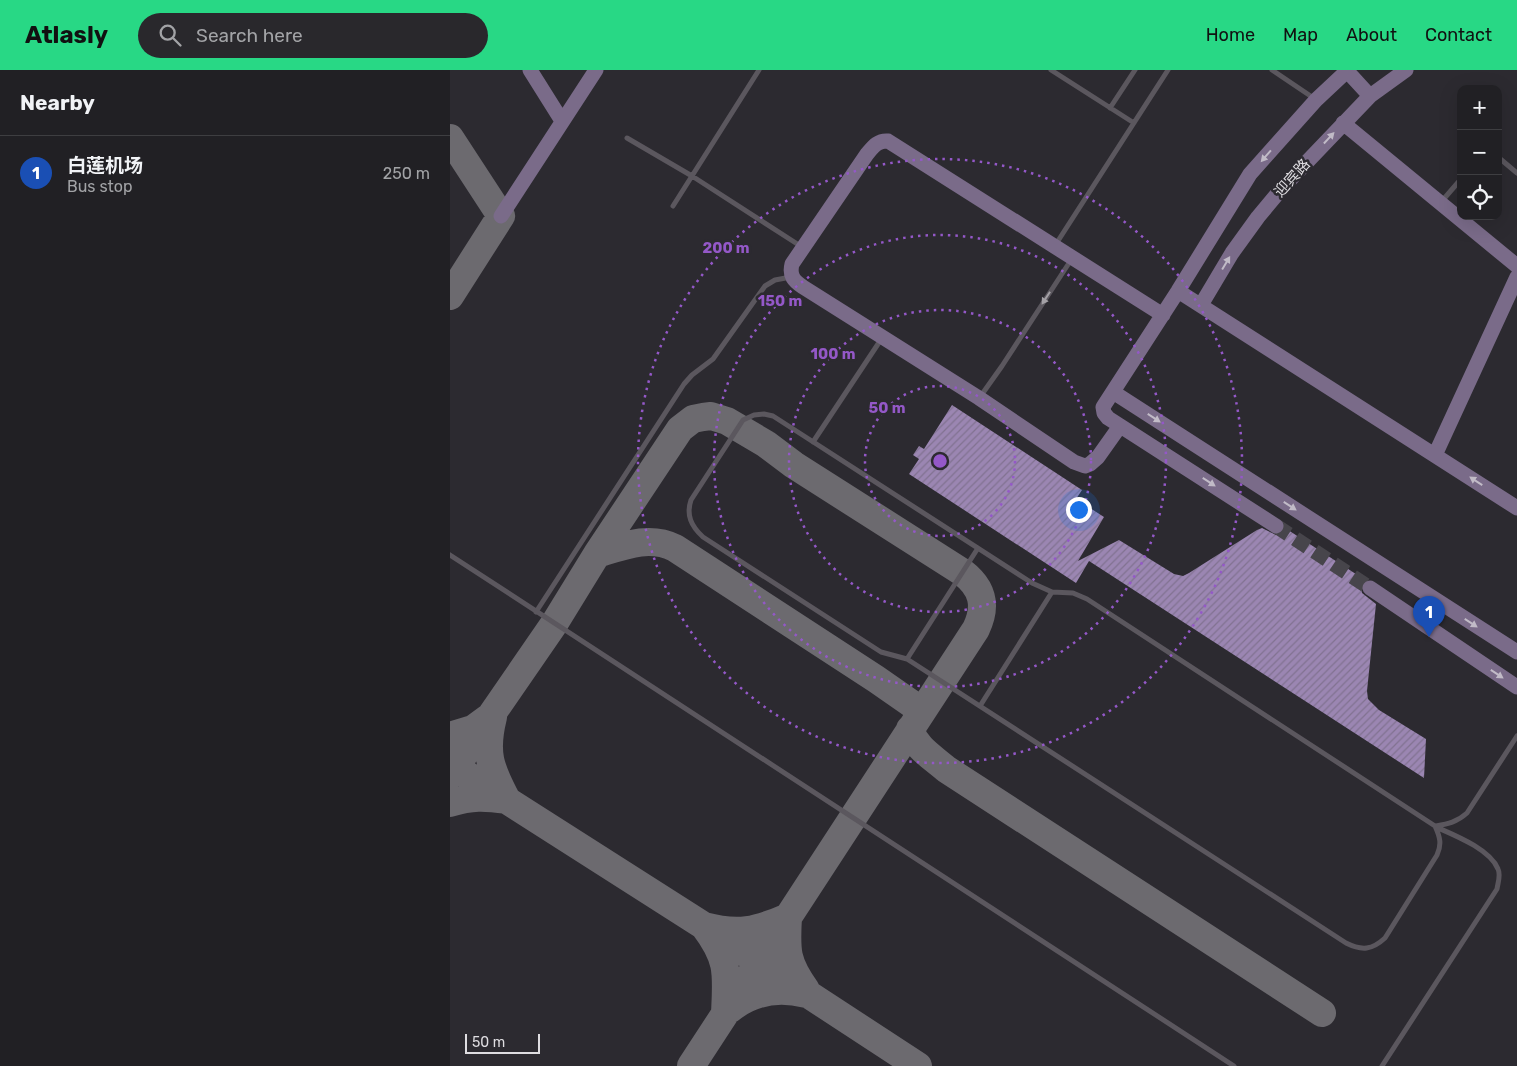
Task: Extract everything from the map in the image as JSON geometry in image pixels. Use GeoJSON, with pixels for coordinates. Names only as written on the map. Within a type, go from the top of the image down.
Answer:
{"type":"FeatureCollection","features":[{"type":"Feature","properties":{"kind":"street"},"geometry":{"type":"LineString","coordinates":[[530,70],[562,121]]}},
{"type":"Feature","properties":{"kind":"street"},"geometry":{"type":"LineString","coordinates":[[501,216],[596,70]]}},
{"type":"Feature","properties":{"kind":"street","name":"迎宾路"},"geometry":{"type":"LineString","coordinates":[[1200,305],[1232,253],[1283,187],[1370,96],[1406,70]]}},
{"type":"Feature","properties":{"kind":"street"},"geometry":{"type":"LineString","coordinates":[[1276,526],[1120,426],[1106,416],[1103,410],[1104,404],[1178,291],[1250,174],[1316,100],[1347,71],[1370,96]]}},
{"type":"Feature","properties":{"kind":"street"},"geometry":{"type":"LineString","coordinates":[[1343,123],[1517,266]]}},
{"type":"Feature","properties":{"kind":"street"},"geometry":{"type":"LineString","coordinates":[[1120,426],[1094,461],[1085,466],[1080,465],[979,398],[803,287],[792,276],[790,270],[792,264],[867,154],[877,143],[885,141],[900,147],[1162,316]]}},
{"type":"Feature","properties":{"kind":"street"},"geometry":{"type":"LineString","coordinates":[[1435,455],[1517,277]]}},
{"type":"Feature","properties":{"kind":"street"},"geometry":{"type":"LineString","coordinates":[[1178,291],[1517,508]]}},
{"type":"Feature","properties":{"kind":"street"},"geometry":{"type":"LineString","coordinates":[[1113,392],[1517,652]]}},
{"type":"Feature","properties":{"kind":"street"},"geometry":{"type":"LineString","coordinates":[[1370,588],[1517,687]]}},
{"type":"Feature","properties":{"kind":"lane"},"geometry":{"type":"LineString","coordinates":[[673,206],[759,70]]}},
{"type":"Feature","properties":{"kind":"lane"},"geometry":{"type":"LineString","coordinates":[[1052,70],[1134,123]]}},
{"type":"Feature","properties":{"kind":"lane"},"geometry":{"type":"LineString","coordinates":[[1110,108],[1134,70]]}},
{"type":"Feature","properties":{"kind":"lane"},"geometry":{"type":"LineString","coordinates":[[1055,247],[1168,70]]}},
{"type":"Feature","properties":{"kind":"lane"},"geometry":{"type":"LineString","coordinates":[[1272,70],[1316,100]]}},
{"type":"Feature","properties":{"kind":"lane"},"geometry":{"type":"LineString","coordinates":[[627,138],[692,176],[803,248]]}},
{"type":"Feature","properties":{"kind":"lane"},"geometry":{"type":"LineString","coordinates":[[1502,160],[1517,173]]}},
{"type":"Feature","properties":{"kind":"lane"},"geometry":{"type":"LineString","coordinates":[[1440,204],[1457,184]]}},
{"type":"Feature","properties":{"kind":"lane"},"geometry":{"type":"LineString","coordinates":[[979,398],[1002,366],[1072,257]]}},
{"type":"Feature","properties":{"kind":"lane"},"geometry":{"type":"LineString","coordinates":[[536,612],[684,384],[692,375],[713,359],[765,286],[775,280],[792,276]]}},
{"type":"Feature","properties":{"kind":"lane"},"geometry":{"type":"LineString","coordinates":[[813,442],[883,337]]}},
{"type":"Feature","properties":{"kind":"lane"},"geometry":{"type":"LineString","coordinates":[[1382,1066],[1497,889],[1499,870],[1488,856],[1465,840],[1435,826],[1087,599],[1073,593],[1052,592],[1032,583],[774,416],[754,415],[743,420],[691,500],[688,508],[689,519],[696,531],[703,537],[881,652],[908,659],[1355,947],[1366,948],[1376,946],[1386,938],[1441,846],[1435,826]]}},
{"type":"Feature","properties":{"kind":"lane"},"geometry":{"type":"LineString","coordinates":[[908,659],[978,548]]}},
{"type":"Feature","properties":{"kind":"lane"},"geometry":{"type":"LineString","coordinates":[[450,555],[1234,1066]]}},
{"type":"Feature","properties":{"kind":"lane"},"geometry":{"type":"LineString","coordinates":[[980,706],[1052,592]]}},
{"type":"Feature","properties":{"kind":"lane"},"geometry":{"type":"LineString","coordinates":[[1435,826],[1450,824],[1466,813],[1517,736]]}},
{"type":"Feature","properties":{"kind":"building"},"geometry":{"type":"Polygon","coordinates":[[[952,405],[1082,490],[1076,499],[1104,517],[1078,561],[1119,540],[1174,574],[1183,576],[1257,530],[1262,528],[1276,535],[1281,534],[1285,528],[1362,578],[1364,581],[1361,587],[1362,593],[1376,604],[1367,691],[1368,699],[1379,710],[1426,739],[1424,778],[1089,561],[1076,583],[909,474],[919,459],[913,455],[919,446],[924,449],[952,405]]]}},
{"type":"Feature","properties":{"kind":"taxiway"},"geometry":{"type":"LineString","coordinates":[[450,138],[501,216],[450,296]]}},
{"type":"Feature","properties":{"kind":"taxiway"},"geometry":{"type":"LineString","coordinates":[[597,554],[680,429],[693,419],[711,416],[727,421],[766,444],[794,465],[962,572],[975,584],[981,598],[981,613],[976,629],[691,1066]]}},
{"type":"Feature","properties":{"kind":"taxiway"},"geometry":{"type":"LineString","coordinates":[[450,775],[554,624],[597,554],[636,543],[655,542],[675,548],[922,711]]}},
{"type":"Feature","properties":{"kind":"taxiway"},"geometry":{"type":"LineString","coordinates":[[450,803],[478,798],[507,800],[496,779],[490,760],[489,741],[493,717]]}},
{"type":"Feature","properties":{"kind":"taxiway"},"geometry":{"type":"LineString","coordinates":[[450,736],[473,729],[488,718]]}},
{"type":"Feature","properties":{"kind":"taxiway"},"geometry":{"type":"LineString","coordinates":[[910,729],[920,747],[946,769],[1322,1013]]}},
{"type":"Feature","properties":{"kind":"taxiway"},"geometry":{"type":"LineString","coordinates":[[450,764],[704,926],[918,1066]]}},
{"type":"Feature","properties":{"kind":"taxiway"},"geometry":{"type":"LineString","coordinates":[[725,1013],[725,967],[718,948],[704,926],[737,931],[747,930],[766,926],[788,917],[787,939],[789,956],[794,972],[806,990]]}},
{"type":"Feature","properties":{"kind":"taxiway"},"geometry":{"type":"LineString","coordinates":[[729,1010],[747,998],[766,992],[785,991],[806,994]]}},
{"type":"Feature","properties":{"kind":"tunnel"},"geometry":{"type":"LineString","coordinates":[[1276,526],[1370,588]]}},
{"type":"Feature","properties":{"kind":"place","name":"白莲机场"},"geometry":{"type":"Point","coordinates":[1429,637]}}]}
